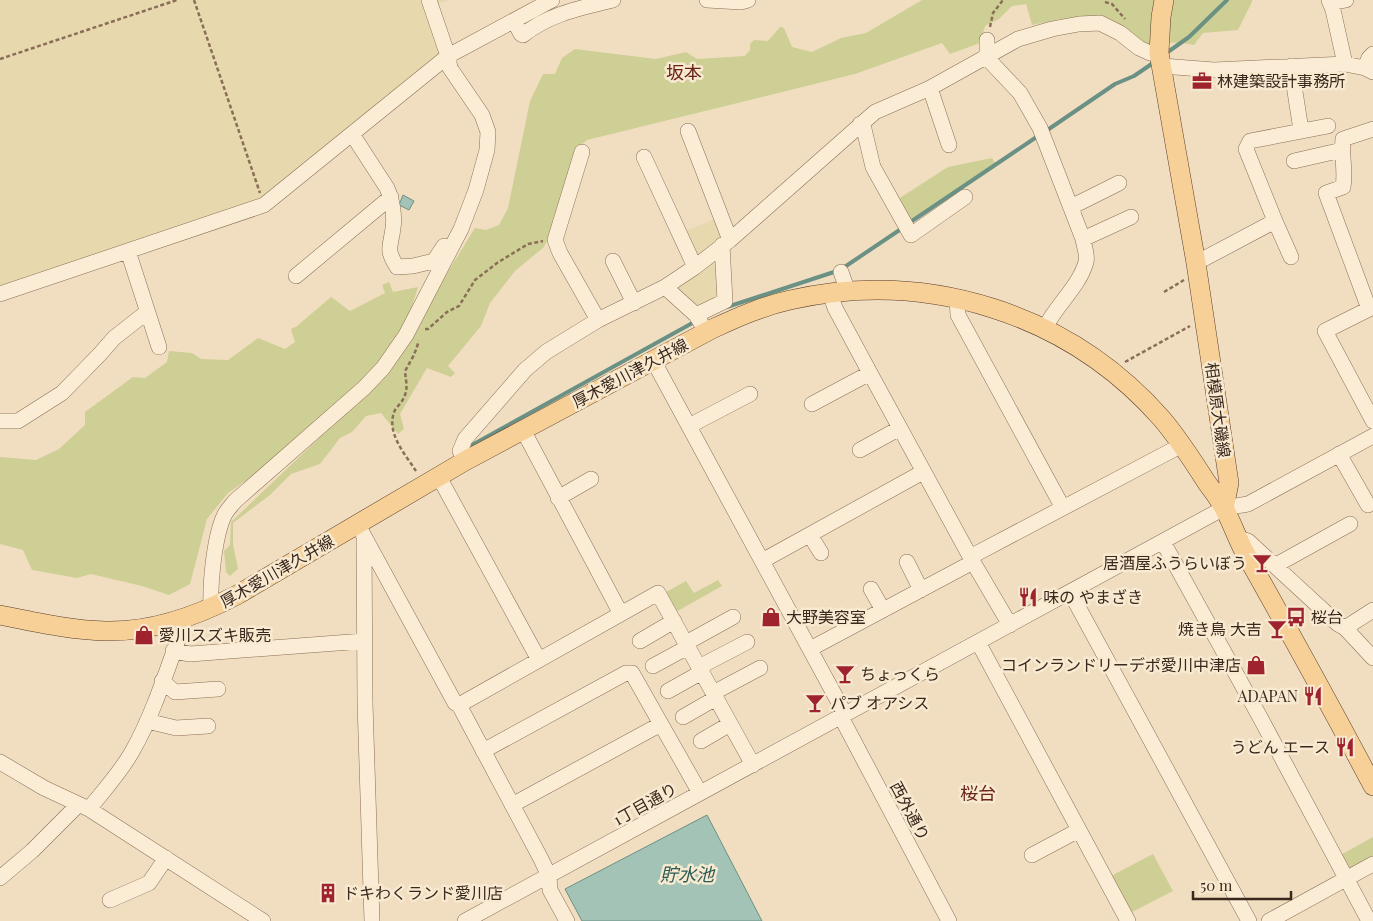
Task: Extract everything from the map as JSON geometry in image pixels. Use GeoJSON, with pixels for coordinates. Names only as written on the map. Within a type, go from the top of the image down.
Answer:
{"type":"FeatureCollection","features":[{"type":"Feature","properties":{"kind":"main road","name":"相模原大磯線"},"geometry":{"type":"LineString","coordinates":[[1164,0],[1161,17],[1161,59],[1229,483],[1224,508]]}},
{"type":"Feature","properties":{"kind":"main road","name":"厚木愛川津久井線"},"geometry":{"type":"LineString","coordinates":[[0,615],[81,629],[108,631],[133,629],[186,618],[211,608],[361,531],[432,481],[465,461],[653,360],[701,322],[752,311],[789,300],[839,292],[898,290],[957,298],[988,306],[1045,328],[1111,370],[1145,400],[1182,444],[1224,508]]}},
{"type":"Feature","properties":{"kind":"main road"},"geometry":{"type":"LineString","coordinates":[[1224,508],[1236,537],[1307,662],[1373,786]]}},
{"type":"Feature","properties":{"kind":"street"},"geometry":{"type":"LineString","coordinates":[[211,608],[210,589],[219,529],[224,514],[235,501],[364,388],[383,368],[406,335],[461,229],[476,190],[487,150],[488,132],[482,115],[450,68],[448,56],[429,0]]}},
{"type":"Feature","properties":{"kind":"street"},"geometry":{"type":"LineString","coordinates":[[0,294],[264,205],[448,56],[552,0]]}},
{"type":"Feature","properties":{"kind":"street"},"geometry":{"type":"LineString","coordinates":[[514,21],[523,36],[537,24],[568,11],[613,0]]}},
{"type":"Feature","properties":{"kind":"street"},"geometry":{"type":"LineString","coordinates":[[707,0],[741,2],[748,0]]}},
{"type":"Feature","properties":{"kind":"street"},"geometry":{"type":"LineString","coordinates":[[1345,64],[1330,2],[1346,0]]}},
{"type":"Feature","properties":{"kind":"street"},"geometry":{"type":"LineString","coordinates":[[465,461],[460,451],[465,439],[525,370],[546,352],[598,320],[665,287],[695,267],[726,243],[875,112],[930,88],[987,58],[1018,39],[1052,29],[1079,24],[1100,23],[1120,33],[1138,48],[1161,59],[1214,70],[1345,64],[1369,70],[1369,58],[1373,54]]}},
{"type":"Feature","properties":{"kind":"street"},"geometry":{"type":"LineString","coordinates":[[987,40],[987,58],[1020,93],[1042,133],[1083,239],[1086,261],[1084,276],[1049,319],[1045,328]]}},
{"type":"Feature","properties":{"kind":"street"},"geometry":{"type":"LineString","coordinates":[[1291,66],[1301,130]]}},
{"type":"Feature","properties":{"kind":"street"},"geometry":{"type":"LineString","coordinates":[[930,88],[949,145]]}},
{"type":"Feature","properties":{"kind":"street"},"geometry":{"type":"LineString","coordinates":[[860,124],[864,129],[873,167],[911,236],[961,203]]}},
{"type":"Feature","properties":{"kind":"street"},"geometry":{"type":"LineString","coordinates":[[1291,257],[1274,221],[1246,149],[1250,141],[1328,126]]}},
{"type":"Feature","properties":{"kind":"street"},"geometry":{"type":"LineString","coordinates":[[1373,129],[1343,139],[1342,150],[1345,174],[1343,187],[1326,193],[1369,309],[1325,331],[1373,421]]}},
{"type":"Feature","properties":{"kind":"street"},"geometry":{"type":"LineString","coordinates":[[665,287],[701,322],[725,301],[726,243],[688,131]]}},
{"type":"Feature","properties":{"kind":"street"},"geometry":{"type":"LineString","coordinates":[[352,134],[391,197],[394,227],[389,247],[397,267],[413,266],[434,261],[451,236],[461,229]]}},
{"type":"Feature","properties":{"kind":"street"},"geometry":{"type":"LineString","coordinates":[[1294,161],[1342,150]]}},
{"type":"Feature","properties":{"kind":"street"},"geometry":{"type":"LineString","coordinates":[[582,152],[555,240],[560,253],[598,320]]}},
{"type":"Feature","properties":{"kind":"street"},"geometry":{"type":"LineString","coordinates":[[645,165],[663,207],[695,267]]}},
{"type":"Feature","properties":{"kind":"street"},"geometry":{"type":"LineString","coordinates":[[1071,207],[1118,183]]}},
{"type":"Feature","properties":{"kind":"street"},"geometry":{"type":"LineString","coordinates":[[296,276],[391,197]]}},
{"type":"Feature","properties":{"kind":"street"},"geometry":{"type":"LineString","coordinates":[[1083,239],[1116,230],[1131,217]]}},
{"type":"Feature","properties":{"kind":"street"},"geometry":{"type":"LineString","coordinates":[[1196,268],[1274,221]]}},
{"type":"Feature","properties":{"kind":"street"},"geometry":{"type":"LineString","coordinates":[[128,251],[159,347]]}},
{"type":"Feature","properties":{"kind":"street"},"geometry":{"type":"LineString","coordinates":[[613,260],[634,303]]}},
{"type":"Feature","properties":{"kind":"street"},"geometry":{"type":"LineString","coordinates":[[841,272],[835,308],[972,560],[1010,625]]}},
{"type":"Feature","properties":{"kind":"street"},"geometry":{"type":"LineString","coordinates":[[957,298],[958,315],[1063,508]]}},
{"type":"Feature","properties":{"kind":"street"},"geometry":{"type":"LineString","coordinates":[[0,421],[18,421],[62,394],[114,338],[148,312]]}},
{"type":"Feature","properties":{"kind":"street","name":"西外通り"},"geometry":{"type":"LineString","coordinates":[[653,360],[810,649],[949,921]]}},
{"type":"Feature","properties":{"kind":"street"},"geometry":{"type":"LineString","coordinates":[[812,404],[870,373]]}},
{"type":"Feature","properties":{"kind":"street"},"geometry":{"type":"LineString","coordinates":[[689,426],[750,394]]}},
{"type":"Feature","properties":{"kind":"street"},"geometry":{"type":"LineString","coordinates":[[860,450],[900,428]]}},
{"type":"Feature","properties":{"kind":"street"},"geometry":{"type":"LineString","coordinates":[[523,430],[621,614]]}},
{"type":"Feature","properties":{"kind":"street","name":"1丁目通り"},"geometry":{"type":"LineString","coordinates":[[465,921],[1224,508],[1248,504],[1373,436]]}},
{"type":"Feature","properties":{"kind":"street"},"geometry":{"type":"LineString","coordinates":[[810,649],[921,590],[1063,508],[1182,444]]}},
{"type":"Feature","properties":{"kind":"street"},"geometry":{"type":"LineString","coordinates":[[1339,454],[1368,505]]}},
{"type":"Feature","properties":{"kind":"street"},"geometry":{"type":"LineString","coordinates":[[762,561],[924,472]]}},
{"type":"Feature","properties":{"kind":"street"},"geometry":{"type":"LineString","coordinates":[[558,498],[591,479]]}},
{"type":"Feature","properties":{"kind":"street"},"geometry":{"type":"LineString","coordinates":[[432,481],[539,660]]}},
{"type":"Feature","properties":{"kind":"street"},"geometry":{"type":"LineString","coordinates":[[1276,565],[1350,524]]}},
{"type":"Feature","properties":{"kind":"street"},"geometry":{"type":"LineString","coordinates":[[361,531],[372,921]]}},
{"type":"Feature","properties":{"kind":"street"},"geometry":{"type":"LineString","coordinates":[[361,531],[456,703],[459,705],[512,805],[549,876],[550,890],[567,921]]}},
{"type":"Feature","properties":{"kind":"street"},"geometry":{"type":"LineString","coordinates":[[810,534],[820,554]]}},
{"type":"Feature","properties":{"kind":"street"},"geometry":{"type":"LineString","coordinates":[[1236,537],[1248,541],[1276,565],[1331,618],[1345,628],[1373,658]]}},
{"type":"Feature","properties":{"kind":"street"},"geometry":{"type":"LineString","coordinates":[[1162,542],[1261,719],[1369,921]]}},
{"type":"Feature","properties":{"kind":"street"},"geometry":{"type":"LineString","coordinates":[[907,562],[921,590]]}},
{"type":"Feature","properties":{"kind":"street"},"geometry":{"type":"LineString","coordinates":[[871,589],[883,610]]}},
{"type":"Feature","properties":{"kind":"street"},"geometry":{"type":"LineString","coordinates":[[1070,592],[1249,921]]}},
{"type":"Feature","properties":{"kind":"street"},"geometry":{"type":"LineString","coordinates":[[459,705],[658,593],[753,764]]}},
{"type":"Feature","properties":{"kind":"street"},"geometry":{"type":"LineString","coordinates":[[1345,628],[1373,610]]}},
{"type":"Feature","properties":{"kind":"street"},"geometry":{"type":"LineString","coordinates":[[653,666],[733,617]]}},
{"type":"Feature","properties":{"kind":"street"},"geometry":{"type":"LineString","coordinates":[[0,878],[83,807],[118,774],[132,752],[147,720],[186,618]]}},
{"type":"Feature","properties":{"kind":"street"},"geometry":{"type":"LineString","coordinates":[[640,641],[674,621]]}},
{"type":"Feature","properties":{"kind":"street"},"geometry":{"type":"LineString","coordinates":[[173,651],[190,654],[364,641]]}},
{"type":"Feature","properties":{"kind":"street"},"geometry":{"type":"LineString","coordinates":[[668,691],[747,642]]}},
{"type":"Feature","properties":{"kind":"street"},"geometry":{"type":"LineString","coordinates":[[978,642],[1079,830],[1093,865],[1128,921]]}},
{"type":"Feature","properties":{"kind":"street"},"geometry":{"type":"LineString","coordinates":[[683,717],[760,668]]}},
{"type":"Feature","properties":{"kind":"street"},"geometry":{"type":"LineString","coordinates":[[483,751],[524,735],[626,673],[632,673],[700,794]]}},
{"type":"Feature","properties":{"kind":"street"},"geometry":{"type":"LineString","coordinates":[[162,681],[175,692],[218,689]]}},
{"type":"Feature","properties":{"kind":"street"},"geometry":{"type":"LineString","coordinates":[[147,720],[176,728],[208,726]]}},
{"type":"Feature","properties":{"kind":"street"},"geometry":{"type":"LineString","coordinates":[[512,805],[552,791],[661,724]]}},
{"type":"Feature","properties":{"kind":"street"},"geometry":{"type":"LineString","coordinates":[[701,741],[730,724]]}},
{"type":"Feature","properties":{"kind":"street"},"geometry":{"type":"LineString","coordinates":[[4,770],[83,807],[264,921]]}},
{"type":"Feature","properties":{"kind":"street"},"geometry":{"type":"LineString","coordinates":[[1032,855],[1079,830]]}},
{"type":"Feature","properties":{"kind":"street"},"geometry":{"type":"LineString","coordinates":[[110,900],[149,882],[166,858]]}},
{"type":"Feature","properties":{"kind":"street"},"geometry":{"type":"LineString","coordinates":[[1269,921],[1373,864]]}},
{"type":"Feature","properties":{"kind":"path"},"geometry":{"type":"LineString","coordinates":[[0,59],[177,0]]}},
{"type":"Feature","properties":{"kind":"path"},"geometry":{"type":"LineString","coordinates":[[194,0],[264,205]]}},
{"type":"Feature","properties":{"kind":"path"},"geometry":{"type":"LineString","coordinates":[[987,40],[993,13],[1002,0]]}},
{"type":"Feature","properties":{"kind":"path"},"geometry":{"type":"LineString","coordinates":[[426,322],[424,329],[428,329],[447,312],[458,306],[475,280],[508,255],[528,244],[555,240]]}},
{"type":"Feature","properties":{"kind":"path"},"geometry":{"type":"LineString","coordinates":[[1164,292],[1196,268]]}},
{"type":"Feature","properties":{"kind":"path"},"geometry":{"type":"LineString","coordinates":[[1111,370],[1204,318]]}},
{"type":"Feature","properties":{"kind":"path"},"geometry":{"type":"LineString","coordinates":[[421,337],[405,371],[408,385],[406,394],[396,409],[393,419],[393,432],[432,481]]}},
{"type":"Feature","properties":{"kind":"shaded area"},"geometry":{"type":"Polygon","coordinates":[[[0,0],[449,0],[427,8],[442,50],[440,57],[257,204],[0,290],[0,0]]]}},
{"type":"Feature","properties":{"kind":"shaded area"},"geometry":{"type":"Polygon","coordinates":[[[717,218],[723,237],[699,259],[686,231],[717,218]]]}},
{"type":"Feature","properties":{"kind":"shaded area"},"geometry":{"type":"Polygon","coordinates":[[[721,257],[722,293],[696,306],[677,288],[721,257]]]}},
{"type":"Feature","properties":{"kind":"green space"},"geometry":{"type":"Polygon","coordinates":[[[922,0],[1252,0],[1252,2],[1238,30],[1203,33],[1194,45],[1153,42],[1151,46],[1139,41],[1100,16],[1061,19],[1032,25],[1026,4],[1012,6],[999,19],[985,26],[980,43],[950,54],[942,43],[855,74],[587,140],[581,145],[558,204],[554,226],[544,247],[515,271],[490,303],[481,326],[448,366],[455,373],[451,377],[427,368],[400,414],[404,429],[398,434],[381,413],[366,416],[352,432],[340,438],[320,464],[291,474],[270,495],[233,523],[233,544],[238,569],[230,576],[226,572],[224,551],[230,545],[231,522],[355,404],[228,493],[207,519],[190,584],[169,595],[142,586],[91,574],[77,578],[32,570],[23,550],[0,544],[0,457],[36,460],[59,449],[85,425],[85,412],[133,377],[145,378],[167,362],[169,351],[192,353],[201,359],[228,360],[258,338],[285,349],[295,342],[291,329],[331,297],[350,311],[385,293],[382,285],[389,282],[393,292],[418,287],[412,306],[423,312],[475,228],[486,230],[499,225],[508,208],[530,101],[543,74],[555,74],[562,58],[575,49],[656,59],[686,52],[697,59],[745,56],[750,50],[750,44],[754,40],[768,41],[780,27],[784,28],[792,47],[812,52],[841,38],[866,33],[922,0]]]}},
{"type":"Feature","properties":{"kind":"green space"},"geometry":{"type":"Polygon","coordinates":[[[992,158],[995,163],[907,223],[895,201],[948,167],[992,158]]]}},
{"type":"Feature","properties":{"kind":"green space"},"geometry":{"type":"Polygon","coordinates":[[[718,580],[722,586],[674,613],[665,598],[668,596],[666,592],[686,581],[694,593],[718,580]]]}},
{"type":"Feature","properties":{"kind":"green space"},"geometry":{"type":"Polygon","coordinates":[[[1373,837],[1373,860],[1348,873],[1337,857],[1373,837]]]}},
{"type":"Feature","properties":{"kind":"green space"},"geometry":{"type":"Polygon","coordinates":[[[1153,854],[1173,891],[1128,914],[1109,877],[1153,854]]]}},
{"type":"Feature","properties":{"kind":"water"},"geometry":{"type":"Polygon","coordinates":[[[403,195],[414,201],[409,210],[399,205],[403,195]]]}},
{"type":"Feature","properties":{"kind":"water","name":"貯水池"},"geometry":{"type":"Polygon","coordinates":[[[707,815],[762,921],[582,921],[565,889],[707,815]]]}},
{"type":"Feature","properties":{"kind":"waterway"},"geometry":{"type":"LineString","coordinates":[[1165,54],[1189,37],[1227,0]]}},
{"type":"Feature","properties":{"kind":"waterway"},"geometry":{"type":"LineString","coordinates":[[1046,131],[1115,84],[1134,76],[1156,61]]}},
{"type":"Feature","properties":{"kind":"waterway"},"geometry":{"type":"LineString","coordinates":[[909,223],[1038,136]]}},
{"type":"Feature","properties":{"kind":"waterway"},"geometry":{"type":"LineString","coordinates":[[843,268],[904,227]]}},
{"type":"Feature","properties":{"kind":"waterway"},"geometry":{"type":"LineString","coordinates":[[727,307],[837,271]]}},
{"type":"Feature","properties":{"kind":"waterway"},"geometry":{"type":"LineString","coordinates":[[472,445],[696,321]]}},
{"type":"Feature","properties":{"kind":"place","name":"林建築設計事務所"},"geometry":{"type":"Point","coordinates":[1202,81]}},
{"type":"Feature","properties":{"kind":"place","name":"居酒屋ふうらいぼう"},"geometry":{"type":"Point","coordinates":[1262,563]}},
{"type":"Feature","properties":{"kind":"place","name":"味の やまざき"},"geometry":{"type":"Point","coordinates":[1028,597]}},
{"type":"Feature","properties":{"kind":"place","name":"大野美容室"},"geometry":{"type":"Point","coordinates":[771,617]}},
{"type":"Feature","properties":{"kind":"place","name":"桜台"},"geometry":{"type":"Point","coordinates":[1296,617]}},
{"type":"Feature","properties":{"kind":"place","name":"焼き鳥 大吉"},"geometry":{"type":"Point","coordinates":[1277,629]}},
{"type":"Feature","properties":{"kind":"place","name":"愛川スズキ販売"},"geometry":{"type":"Point","coordinates":[144,635]}},
{"type":"Feature","properties":{"kind":"place","name":"コインランドリーデポ愛川中津店"},"geometry":{"type":"Point","coordinates":[1256,665]}},
{"type":"Feature","properties":{"kind":"place","name":"ちょっくら"},"geometry":{"type":"Point","coordinates":[845,674]}},
{"type":"Feature","properties":{"kind":"place","name":"ADAPAN"},"geometry":{"type":"Point","coordinates":[1313,696]}},
{"type":"Feature","properties":{"kind":"place","name":"パブ オアシス"},"geometry":{"type":"Point","coordinates":[815,703]}},
{"type":"Feature","properties":{"kind":"place","name":"うどん エース"},"geometry":{"type":"Point","coordinates":[1345,747]}},
{"type":"Feature","properties":{"kind":"place","name":"ドキわくランド愛川店"},"geometry":{"type":"Point","coordinates":[328,893]}},
{"type":"Feature","properties":{"kind":"district","name":"坂本"},"geometry":{"type":"Point","coordinates":[684,73]}},
{"type":"Feature","properties":{"kind":"district","name":"桜台"},"geometry":{"type":"Point","coordinates":[978,794]}}]}
